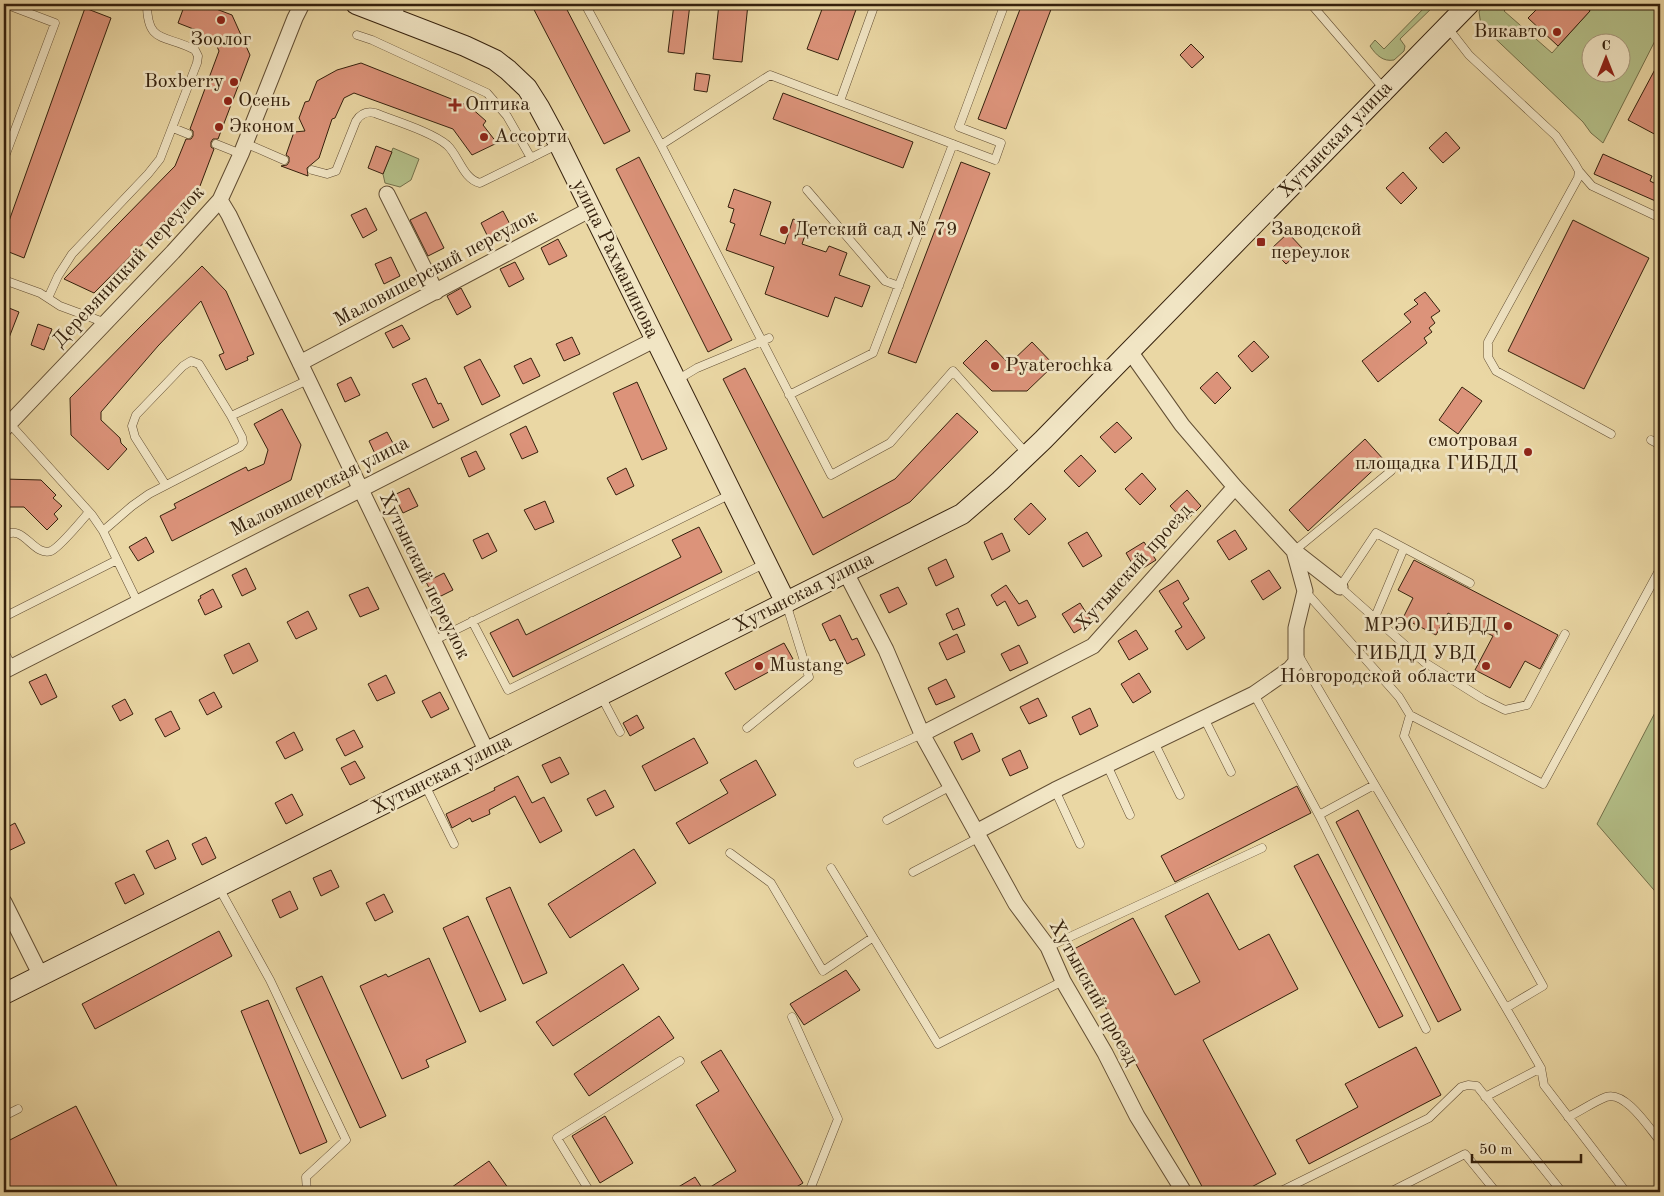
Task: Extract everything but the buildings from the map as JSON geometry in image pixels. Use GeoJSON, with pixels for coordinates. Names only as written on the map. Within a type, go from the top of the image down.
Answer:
{"type":"FeatureCollection","features":[{"type":"Feature","properties":{"kind":"street","name":"Деревяницкий переулок"},"geometry":{"type":"LineString","coordinates":[[7,427],[220,200],[302,4]]}},
{"type":"Feature","properties":{"kind":"street","name":"улица Рахманинова"},"geometry":{"type":"LineString","coordinates":[[356,4],[399,12],[481,53],[519,79],[534,97],[786,603]]}},
{"type":"Feature","properties":{"kind":"street","name":"Хутынская улица"},"geometry":{"type":"LineString","coordinates":[[4,994],[962,514],[1028,455],[1469,4]]}},
{"type":"Feature","properties":{"kind":"street"},"geometry":{"type":"LineString","coordinates":[[387,194],[436,292]]}},
{"type":"Feature","properties":{"kind":"street","name":"Хутынский переулок"},"geometry":{"type":"LineString","coordinates":[[220,200],[229,215],[487,752]]}},
{"type":"Feature","properties":{"kind":"street","name":"Маловишерский переулок"},"geometry":{"type":"LineString","coordinates":[[300,363],[591,209]]}},
{"type":"Feature","properties":{"kind":"street","name":"Маловишерская улица"},"geometry":{"type":"LineString","coordinates":[[8,669],[654,340]]}},
{"type":"Feature","properties":{"kind":"street"},"geometry":{"type":"LineString","coordinates":[[1129,350],[1182,424],[1235,487],[1294,551],[1340,587]]}},
{"type":"Feature","properties":{"kind":"street","name":"Хутынский проезд"},"geometry":{"type":"LineString","coordinates":[[922,734],[1093,646],[1235,487]]}},
{"type":"Feature","properties":{"kind":"street"},"geometry":{"type":"LineString","coordinates":[[978,834],[1055,790],[1254,694],[1290,670],[1296,662],[1296,628],[1305,591],[1294,551]]}},
{"type":"Feature","properties":{"kind":"street","name":"Хутынский проезд"},"geometry":{"type":"LineString","coordinates":[[845,571],[886,650],[922,734],[1016,904],[1048,947],[1063,981],[1105,1054],[1137,1116],[1184,1192]]}},
{"type":"Feature","properties":{"kind":"street"},"geometry":{"type":"LineString","coordinates":[[4,902],[41,976]]}},
{"type":"Feature","properties":{"kind":"lane"},"geometry":{"type":"LineString","coordinates":[[4,159],[55,23],[5,4]]}},
{"type":"Feature","properties":{"kind":"lane"},"geometry":{"type":"LineString","coordinates":[[48,298],[58,276],[72,254],[154,167],[164,150],[197,63],[197,53],[192,49],[154,33],[148,22],[146,4]]}},
{"type":"Feature","properties":{"kind":"lane"},"geometry":{"type":"LineString","coordinates":[[586,4],[661,145],[689,192],[766,340],[789,395],[831,475],[890,443],[953,371],[1028,455]]}},
{"type":"Feature","properties":{"kind":"lane"},"geometry":{"type":"LineString","coordinates":[[840,101],[875,4]]}},
{"type":"Feature","properties":{"kind":"lane"},"geometry":{"type":"LineString","coordinates":[[661,145],[770,75],[995,160],[1001,143],[959,127],[1004,6],[1003,4]]}},
{"type":"Feature","properties":{"kind":"lane"},"geometry":{"type":"LineString","coordinates":[[1311,4],[1385,90]]}},
{"type":"Feature","properties":{"kind":"lane"},"geometry":{"type":"LineString","coordinates":[[1447,26],[1469,55],[1556,136],[1578,171],[1592,186],[1660,218]]}},
{"type":"Feature","properties":{"kind":"lane"},"geometry":{"type":"LineString","coordinates":[[357,35],[487,93],[507,116],[531,158]]}},
{"type":"Feature","properties":{"kind":"lane"},"geometry":{"type":"LineString","coordinates":[[312,170],[327,174],[336,171],[356,121],[360,115],[367,112],[375,113],[443,142],[455,153],[470,178],[476,182],[483,182],[559,144]]}},
{"type":"Feature","properties":{"kind":"lane"},"geometry":{"type":"LineString","coordinates":[[173,128],[188,134]]}},
{"type":"Feature","properties":{"kind":"lane"},"geometry":{"type":"LineString","coordinates":[[216,144],[243,148],[284,160]]}},
{"type":"Feature","properties":{"kind":"lane"},"geometry":{"type":"LineString","coordinates":[[789,395],[873,353],[953,144]]}},
{"type":"Feature","properties":{"kind":"lane"},"geometry":{"type":"LineString","coordinates":[[1578,171],[1578,178],[1488,342],[1488,357],[1496,372],[1611,434]]}},
{"type":"Feature","properties":{"kind":"lane"},"geometry":{"type":"LineString","coordinates":[[807,190],[885,281],[899,286]]}},
{"type":"Feature","properties":{"kind":"lane"},"geometry":{"type":"LineString","coordinates":[[4,280],[40,293],[60,306],[106,322]]}},
{"type":"Feature","properties":{"kind":"lane"},"geometry":{"type":"LineString","coordinates":[[675,381],[697,368],[766,340]]}},
{"type":"Feature","properties":{"kind":"lane"},"geometry":{"type":"LineString","coordinates":[[103,531],[132,506],[165,484],[242,446],[242,436],[231,416],[199,364],[191,361],[183,366],[136,415],[132,426],[135,437],[165,484]]}},
{"type":"Feature","properties":{"kind":"lane"},"geometry":{"type":"LineString","coordinates":[[231,416],[308,380]]}},
{"type":"Feature","properties":{"kind":"lane"},"geometry":{"type":"LineString","coordinates":[[7,427],[89,512],[103,531],[138,603]]}},
{"type":"Feature","properties":{"kind":"lane"},"geometry":{"type":"LineString","coordinates":[[1651,440],[1660,446]]}},
{"type":"Feature","properties":{"kind":"lane"},"geometry":{"type":"LineString","coordinates":[[1294,551],[1391,470]]}},
{"type":"Feature","properties":{"kind":"lane"},"geometry":{"type":"LineString","coordinates":[[433,641],[731,494]]}},
{"type":"Feature","properties":{"kind":"lane"},"geometry":{"type":"LineString","coordinates":[[4,536],[16,533],[39,549],[49,551],[57,547],[89,512]]}},
{"type":"Feature","properties":{"kind":"lane"},"geometry":{"type":"LineString","coordinates":[[1470,583],[1376,533],[1340,587],[1424,662],[1483,699],[1505,710],[1527,705],[1565,634]]}},
{"type":"Feature","properties":{"kind":"lane"},"geometry":{"type":"LineString","coordinates":[[1375,617],[1404,548]]}},
{"type":"Feature","properties":{"kind":"lane"},"geometry":{"type":"LineString","coordinates":[[4,617],[117,560]]}},
{"type":"Feature","properties":{"kind":"lane"},"geometry":{"type":"LineString","coordinates":[[472,622],[508,690],[766,563]]}},
{"type":"Feature","properties":{"kind":"lane"},"geometry":{"type":"LineString","coordinates":[[1305,591],[1399,697],[1410,714],[1543,784],[1660,569]]}},
{"type":"Feature","properties":{"kind":"lane"},"geometry":{"type":"LineString","coordinates":[[747,728],[809,677],[786,603]]}},
{"type":"Feature","properties":{"kind":"lane"},"geometry":{"type":"LineString","coordinates":[[1295,650],[1506,1008],[1540,1068],[1544,1085],[1626,1192]]}},
{"type":"Feature","properties":{"kind":"lane"},"geometry":{"type":"LineString","coordinates":[[4,651],[8,669]]}},
{"type":"Feature","properties":{"kind":"lane"},"geometry":{"type":"LineString","coordinates":[[1254,694],[1319,815],[1426,1029]]}},
{"type":"Feature","properties":{"kind":"lane"},"geometry":{"type":"LineString","coordinates":[[600,696],[620,732]]}},
{"type":"Feature","properties":{"kind":"lane"},"geometry":{"type":"LineString","coordinates":[[1410,714],[1404,736],[1543,986],[1506,1008]]}},
{"type":"Feature","properties":{"kind":"lane"},"geometry":{"type":"LineString","coordinates":[[1204,718],[1231,772]]}},
{"type":"Feature","properties":{"kind":"lane"},"geometry":{"type":"LineString","coordinates":[[858,764],[922,734]]}},
{"type":"Feature","properties":{"kind":"lane"},"geometry":{"type":"LineString","coordinates":[[1154,742],[1180,795]]}},
{"type":"Feature","properties":{"kind":"lane"},"geometry":{"type":"LineString","coordinates":[[1106,765],[1130,815]]}},
{"type":"Feature","properties":{"kind":"lane"},"geometry":{"type":"LineString","coordinates":[[424,784],[454,844]]}},
{"type":"Feature","properties":{"kind":"lane"},"geometry":{"type":"LineString","coordinates":[[1319,815],[1374,785]]}},
{"type":"Feature","properties":{"kind":"lane"},"geometry":{"type":"LineString","coordinates":[[887,820],[952,786]]}},
{"type":"Feature","properties":{"kind":"lane"},"geometry":{"type":"LineString","coordinates":[[1055,790],[1080,844]]}},
{"type":"Feature","properties":{"kind":"lane"},"geometry":{"type":"LineString","coordinates":[[912,872],[978,834]]}},
{"type":"Feature","properties":{"kind":"lane"},"geometry":{"type":"LineString","coordinates":[[1048,947],[1262,848]]}},
{"type":"Feature","properties":{"kind":"lane"},"geometry":{"type":"LineString","coordinates":[[730,853],[771,883],[823,970],[872,938]]}},
{"type":"Feature","properties":{"kind":"lane"},"geometry":{"type":"LineString","coordinates":[[831,868],[938,1044],[1063,981]]}},
{"type":"Feature","properties":{"kind":"lane"},"geometry":{"type":"LineString","coordinates":[[218,887],[270,980],[346,1140],[306,1177],[307,1192]]}},
{"type":"Feature","properties":{"kind":"lane"},"geometry":{"type":"LineString","coordinates":[[792,1017],[838,1119],[809,1192]]}},
{"type":"Feature","properties":{"kind":"lane"},"geometry":{"type":"LineString","coordinates":[[590,1192],[557,1138],[680,1062]]}},
{"type":"Feature","properties":{"kind":"lane"},"geometry":{"type":"LineString","coordinates":[[1485,1097],[1540,1068]]}},
{"type":"Feature","properties":{"kind":"lane"},"geometry":{"type":"LineString","coordinates":[[1279,1192],[1429,1118],[1461,1087],[1468,1085],[1476,1086],[1562,1192]]}},
{"type":"Feature","properties":{"kind":"lane"},"geometry":{"type":"LineString","coordinates":[[1568,1117],[1608,1096],[1618,1096],[1627,1102],[1660,1140]]}},
{"type":"Feature","properties":{"kind":"lane"},"geometry":{"type":"LineString","coordinates":[[4,1116],[18,1109]]}},
{"type":"Feature","properties":{"kind":"lane"},"geometry":{"type":"LineString","coordinates":[[1390,1192],[1465,1154],[1496,1192]]}},
{"type":"Feature","properties":{"kind":"green space"},"geometry":{"type":"Polygon","coordinates":[[[1428,4],[1436,4],[1400,39],[1405,46],[1404,51],[1394,60],[1383,59],[1370,46],[1375,40],[1384,49],[1428,4]]]}},
{"type":"Feature","properties":{"kind":"green space"},"geometry":{"type":"Polygon","coordinates":[[[1483,4],[1511,4],[1504,11],[1552,53],[1596,4],[1660,4],[1660,31],[1603,143],[1481,25],[1479,12],[1483,4]]]}},
{"type":"Feature","properties":{"kind":"green space"},"geometry":{"type":"Polygon","coordinates":[[[393,148],[419,159],[411,180],[400,187],[385,183],[383,174],[393,148]]]}},
{"type":"Feature","properties":{"kind":"green space"},"geometry":{"type":"Polygon","coordinates":[[[1660,703],[1660,897],[1597,824],[1660,703]]]}},
{"type":"Feature","properties":{"kind":"place","name":"Зоолог"},"geometry":{"type":"Point","coordinates":[221,20]}},
{"type":"Feature","properties":{"kind":"place","name":"Викавто"},"geometry":{"type":"Point","coordinates":[1557,32]}},
{"type":"Feature","properties":{"kind":"place","name":"Boxberry"},"geometry":{"type":"Point","coordinates":[234,82]}},
{"type":"Feature","properties":{"kind":"place","name":"Осень"},"geometry":{"type":"Point","coordinates":[228,101]}},
{"type":"Feature","properties":{"kind":"place","name":"Оптика"},"geometry":{"type":"Point","coordinates":[455,105]}},
{"type":"Feature","properties":{"kind":"place","name":"Эконом"},"geometry":{"type":"Point","coordinates":[219,127]}},
{"type":"Feature","properties":{"kind":"place","name":"Ассорти"},"geometry":{"type":"Point","coordinates":[484,137]}},
{"type":"Feature","properties":{"kind":"place","name":"Детский сад № 79"},"geometry":{"type":"Point","coordinates":[784,230]}},
{"type":"Feature","properties":{"kind":"place","name":"Заводской переулок"},"geometry":{"type":"Point","coordinates":[1261,242]}},
{"type":"Feature","properties":{"kind":"place","name":"Pyaterochka"},"geometry":{"type":"Point","coordinates":[995,366]}},
{"type":"Feature","properties":{"kind":"place","name":"смотровая площадка ГИБДД"},"geometry":{"type":"Point","coordinates":[1528,452]}},
{"type":"Feature","properties":{"kind":"place","name":"МРЭО ГИБДД"},"geometry":{"type":"Point","coordinates":[1508,626]}},
{"type":"Feature","properties":{"kind":"place","name":"Mustang"},"geometry":{"type":"Point","coordinates":[759,666]}},
{"type":"Feature","properties":{"kind":"place","name":"ГИБДД УВД Новгородской области"},"geometry":{"type":"Point","coordinates":[1486,666]}}]}
